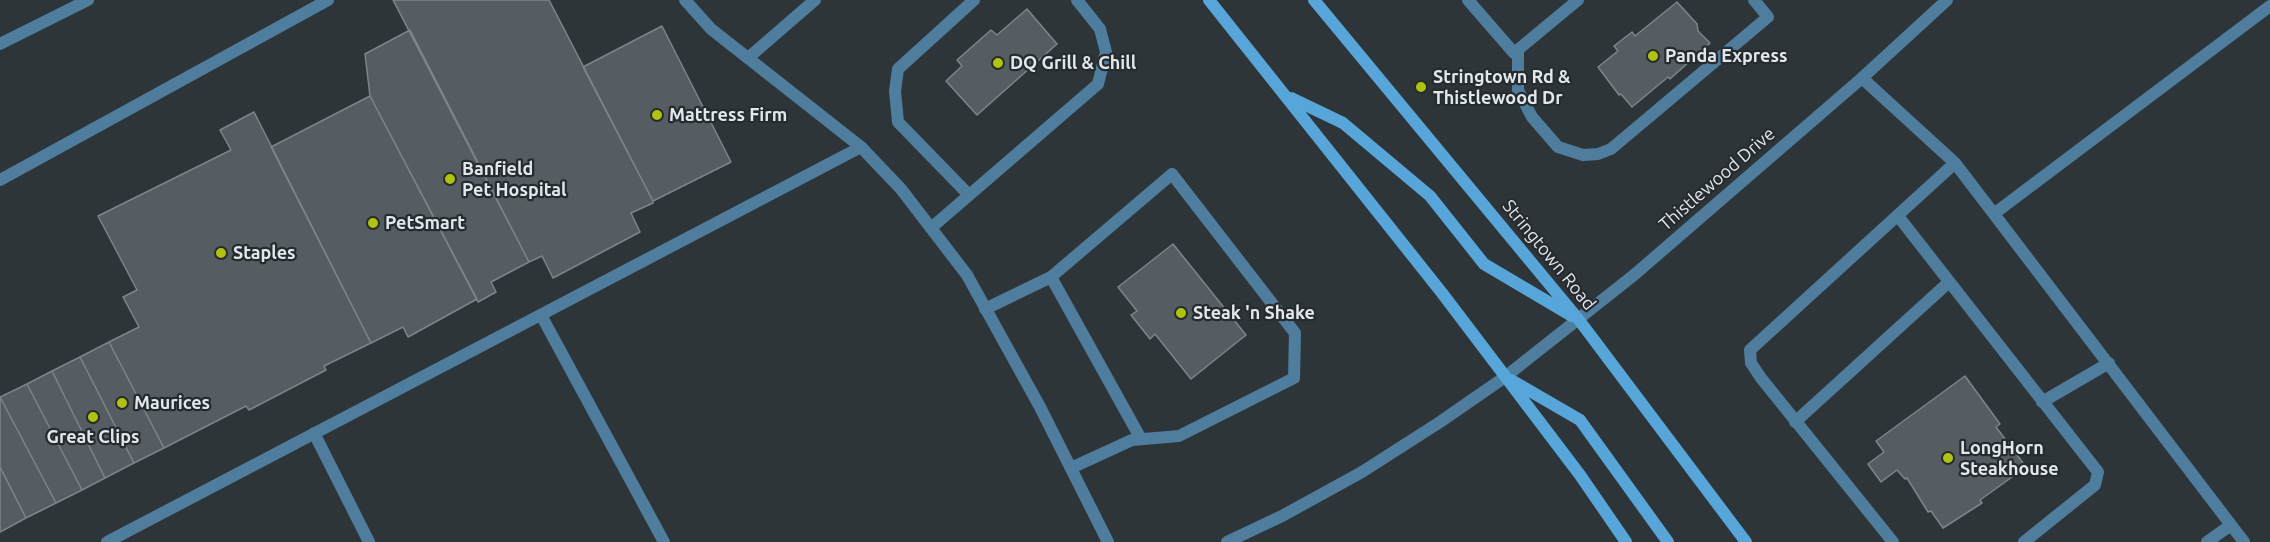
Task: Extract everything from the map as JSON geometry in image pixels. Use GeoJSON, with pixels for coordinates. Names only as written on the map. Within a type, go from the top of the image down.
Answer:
{"type":"FeatureCollection","features":[{"type":"Feature","properties":{"kind":"main road"},"geometry":{"type":"LineString","coordinates":[[1209,0],[1287,96],[1505,376],[1580,475],[1626,542]]}},
{"type":"Feature","properties":{"kind":"main road","name":"Stringtown Road"},"geometry":{"type":"LineString","coordinates":[[1314,0],[1579,320],[1746,542]]}},
{"type":"Feature","properties":{"kind":"main road"},"geometry":{"type":"LineString","coordinates":[[1287,96],[1343,123],[1430,196],[1484,264],[1579,320]]}},
{"type":"Feature","properties":{"kind":"main road"},"geometry":{"type":"LineString","coordinates":[[1505,376],[1580,420],[1668,542]]}},
{"type":"Feature","properties":{"kind":"street"},"geometry":{"type":"LineString","coordinates":[[0,44],[88,0]]}},
{"type":"Feature","properties":{"kind":"street"},"geometry":{"type":"LineString","coordinates":[[0,180],[328,0]]}},
{"type":"Feature","properties":{"kind":"street"},"geometry":{"type":"LineString","coordinates":[[685,0],[711,29],[861,147],[900,189],[968,275],[1108,542]]}},
{"type":"Feature","properties":{"kind":"street"},"geometry":{"type":"LineString","coordinates":[[748,58],[815,0]]}},
{"type":"Feature","properties":{"kind":"street"},"geometry":{"type":"LineString","coordinates":[[969,195],[898,122],[895,91],[898,69],[974,0]]}},
{"type":"Feature","properties":{"kind":"street"},"geometry":{"type":"LineString","coordinates":[[931,228],[1098,84],[1106,52],[1100,29],[1077,0]]}},
{"type":"Feature","properties":{"kind":"street"},"geometry":{"type":"LineString","coordinates":[[1468,0],[1514,53],[1578,0]]}},
{"type":"Feature","properties":{"kind":"street"},"geometry":{"type":"LineString","coordinates":[[1518,50],[1518,90],[1532,117],[1558,147],[1583,155],[1598,154],[1611,149],[1768,17],[1754,0]]}},
{"type":"Feature","properties":{"kind":"street","name":"Thistlewood Drive"},"geometry":{"type":"LineString","coordinates":[[1227,542],[1282,516],[1362,472],[1440,422],[1505,376],[1579,320],[1862,78],[1947,0]]}},
{"type":"Feature","properties":{"kind":"street"},"geometry":{"type":"LineString","coordinates":[[1995,213],[2270,6]]}},
{"type":"Feature","properties":{"kind":"street"},"geometry":{"type":"LineString","coordinates":[[1862,78],[1955,164],[1995,213],[2244,542]]}},
{"type":"Feature","properties":{"kind":"street"},"geometry":{"type":"LineString","coordinates":[[106,542],[861,147]]}},
{"type":"Feature","properties":{"kind":"street"},"geometry":{"type":"LineString","coordinates":[[1893,542],[1761,378],[1751,363],[1750,350],[1955,164]]}},
{"type":"Feature","properties":{"kind":"street"},"geometry":{"type":"LineString","coordinates":[[985,309],[1051,277],[1172,174],[1295,333],[1294,378],[1179,436],[1132,440],[1071,468]]}},
{"type":"Feature","properties":{"kind":"street"},"geometry":{"type":"LineString","coordinates":[[1898,216],[2098,472],[2095,485],[2024,542]]}},
{"type":"Feature","properties":{"kind":"street"},"geometry":{"type":"LineString","coordinates":[[1051,277],[1141,439]]}},
{"type":"Feature","properties":{"kind":"street"},"geometry":{"type":"LineString","coordinates":[[1795,422],[1949,282]]}},
{"type":"Feature","properties":{"kind":"street"},"geometry":{"type":"LineString","coordinates":[[541,315],[664,542]]}},
{"type":"Feature","properties":{"kind":"street"},"geometry":{"type":"LineString","coordinates":[[2042,402],[2109,363]]}},
{"type":"Feature","properties":{"kind":"street"},"geometry":{"type":"LineString","coordinates":[[314,433],[369,542]]}},
{"type":"Feature","properties":{"kind":"street"},"geometry":{"type":"LineString","coordinates":[[2207,542],[2231,525]]}},
{"type":"Feature","properties":{"kind":"building"},"geometry":{"type":"Polygon","coordinates":[[[393,0],[549,0],[653,201],[631,213],[640,232],[553,278],[542,256],[529,262],[393,0]]]}},
{"type":"Feature","properties":{"kind":"building","name":"Panda Express"},"geometry":{"type":"Polygon","coordinates":[[[1677,2],[1697,24],[1698,31],[1710,43],[1670,79],[1668,77],[1632,107],[1621,94],[1619,95],[1598,67],[1618,51],[1614,46],[1632,32],[1635,36],[1677,2]]]}},
{"type":"Feature","properties":{"kind":"building","name":"DQ Grill & Chill"},"geometry":{"type":"Polygon","coordinates":[[[1027,9],[1057,44],[977,115],[946,81],[962,66],[957,60],[991,30],[997,35],[1027,9]]]}},
{"type":"Feature","properties":{"kind":"building","name":"Mattress Firm"},"geometry":{"type":"Polygon","coordinates":[[[662,26],[731,162],[653,201],[583,67],[662,26]]]}},
{"type":"Feature","properties":{"kind":"building","name":"Banfield Pet Hospital"},"geometry":{"type":"Polygon","coordinates":[[[410,30],[529,262],[491,282],[496,292],[478,302],[370,96],[365,54],[410,30]]]}},
{"type":"Feature","properties":{"kind":"building","name":"PetSmart"},"geometry":{"type":"Polygon","coordinates":[[[370,96],[477,299],[408,337],[403,327],[371,343],[271,147],[370,96]]]}},
{"type":"Feature","properties":{"kind":"building","name":"Staples"},"geometry":{"type":"Polygon","coordinates":[[[254,112],[371,343],[324,366],[326,370],[249,410],[246,406],[164,448],[109,342],[139,327],[123,297],[137,290],[98,216],[231,150],[220,130],[254,112]]]}},
{"type":"Feature","properties":{"kind":"building","name":"Steak 'n Shake"},"geometry":{"type":"Polygon","coordinates":[[[1173,244],[1246,335],[1191,379],[1155,334],[1150,339],[1131,315],[1137,311],[1118,287],[1173,244]]]}},
{"type":"Feature","properties":{"kind":"building","name":"Maurices"},"geometry":{"type":"Polygon","coordinates":[[[109,342],[164,448],[134,463],[80,357],[109,342]]]}},
{"type":"Feature","properties":{"kind":"building","name":"Great Clips"},"geometry":{"type":"Polygon","coordinates":[[[80,357],[134,463],[105,478],[52,371],[80,357]]]}},
{"type":"Feature","properties":{"kind":"building"},"geometry":{"type":"Polygon","coordinates":[[[52,371],[105,478],[82,490],[27,384],[52,371]]]}},
{"type":"Feature","properties":{"kind":"building","name":"LongHorn Steakhouse"},"geometry":{"type":"Polygon","coordinates":[[[1965,376],[2000,424],[1996,427],[2026,467],[1980,500],[1982,503],[1943,528],[1931,511],[1928,512],[1907,478],[1905,479],[1897,470],[1881,482],[1868,464],[1884,452],[1876,441],[1965,376]]]}},
{"type":"Feature","properties":{"kind":"building"},"geometry":{"type":"Polygon","coordinates":[[[27,384],[82,490],[56,503],[0,397],[27,384]]]}},
{"type":"Feature","properties":{"kind":"building"},"geometry":{"type":"Polygon","coordinates":[[[0,397],[56,503],[26,518],[0,467],[0,397]]]}},
{"type":"Feature","properties":{"kind":"building"},"geometry":{"type":"Polygon","coordinates":[[[0,467],[26,518],[0,532],[0,467]]]}},
{"type":"Feature","properties":{"kind":"place","name":"Panda Express"},"geometry":{"type":"Point","coordinates":[1653,56]}},
{"type":"Feature","properties":{"kind":"place","name":"DQ Grill & Chill"},"geometry":{"type":"Point","coordinates":[998,63]}},
{"type":"Feature","properties":{"kind":"place","name":"Stringtown Rd & Thistlewood Dr"},"geometry":{"type":"Point","coordinates":[1421,87]}},
{"type":"Feature","properties":{"kind":"place","name":"Mattress Firm"},"geometry":{"type":"Point","coordinates":[657,115]}},
{"type":"Feature","properties":{"kind":"place","name":"Banfield Pet Hospital"},"geometry":{"type":"Point","coordinates":[450,179]}},
{"type":"Feature","properties":{"kind":"place","name":"PetSmart"},"geometry":{"type":"Point","coordinates":[373,223]}},
{"type":"Feature","properties":{"kind":"place","name":"Staples"},"geometry":{"type":"Point","coordinates":[221,253]}},
{"type":"Feature","properties":{"kind":"place","name":"Steak 'n Shake"},"geometry":{"type":"Point","coordinates":[1181,313]}},
{"type":"Feature","properties":{"kind":"place","name":"Maurices"},"geometry":{"type":"Point","coordinates":[122,403]}},
{"type":"Feature","properties":{"kind":"place","name":"Great Clips"},"geometry":{"type":"Point","coordinates":[93,417]}},
{"type":"Feature","properties":{"kind":"place","name":"LongHorn Steakhouse"},"geometry":{"type":"Point","coordinates":[1948,458]}}]}
